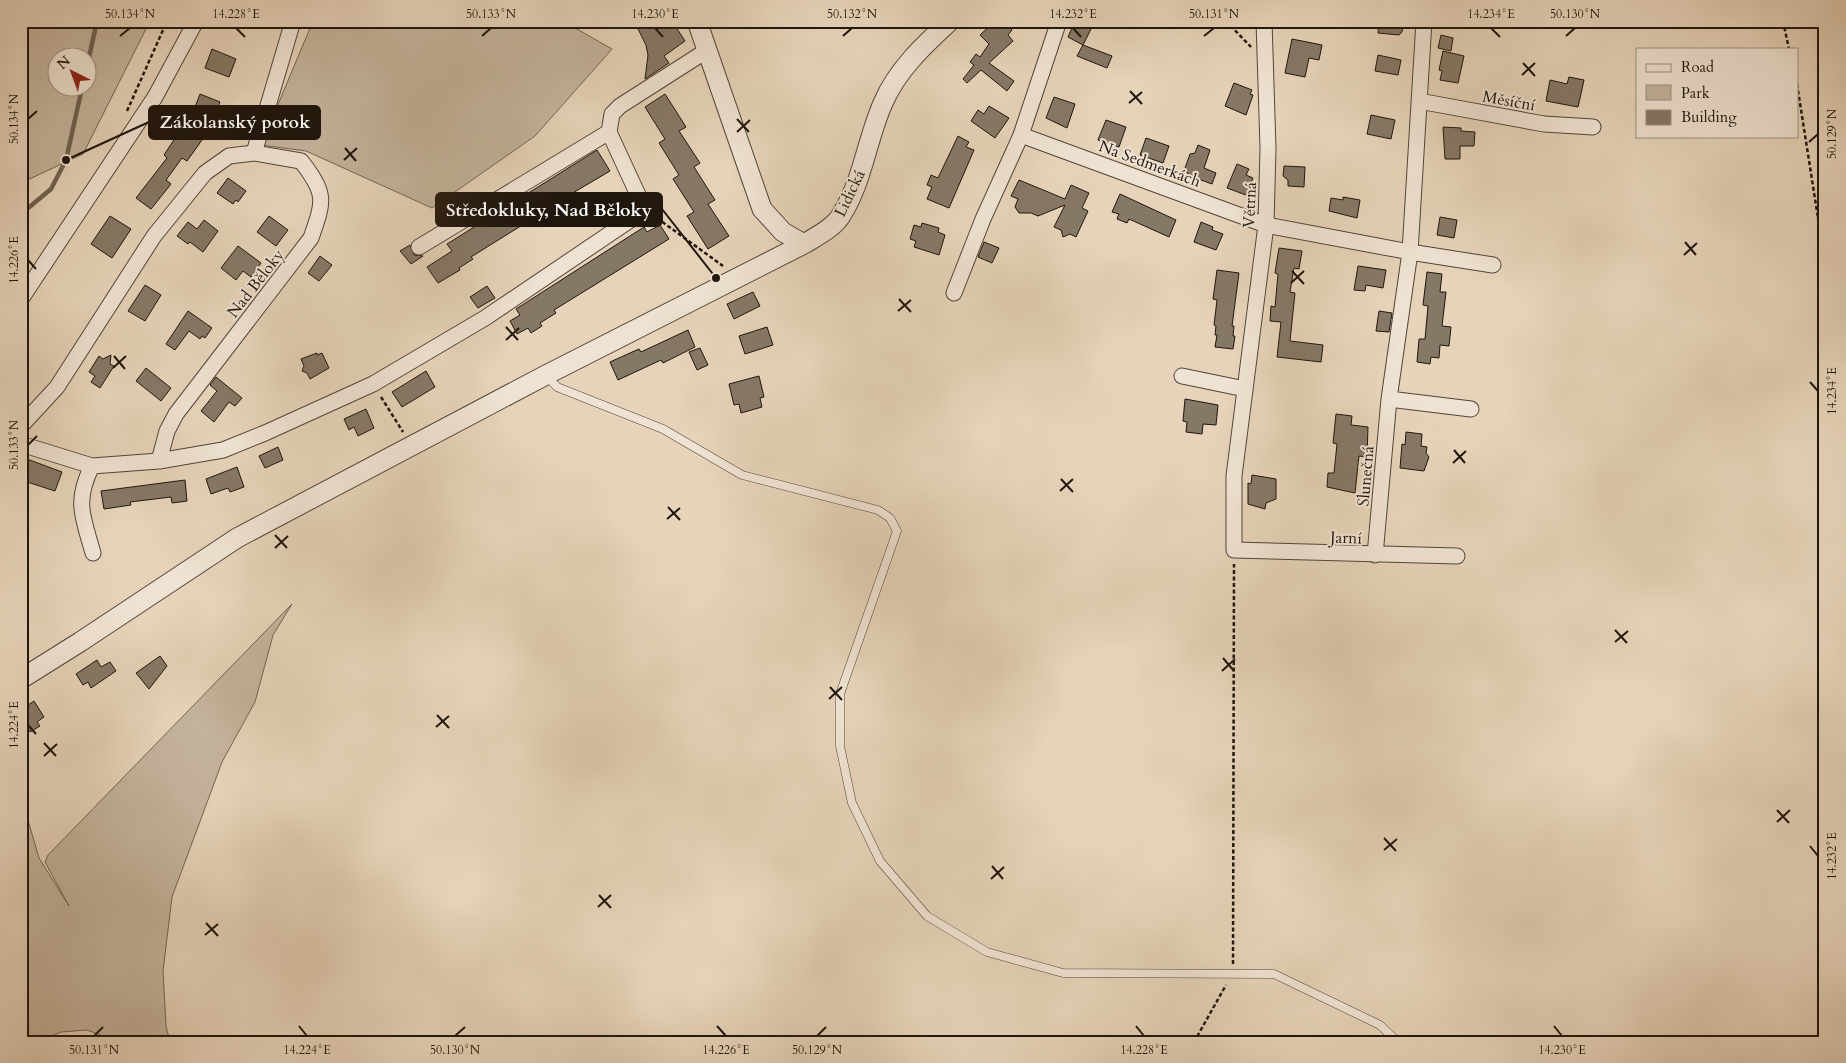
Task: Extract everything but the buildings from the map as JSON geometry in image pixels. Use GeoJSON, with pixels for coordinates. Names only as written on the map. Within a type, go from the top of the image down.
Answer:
{"type":"FeatureCollection","features":[{"type":"Feature","properties":{"kind":"street"},"geometry":{"type":"LineString","coordinates":[[21,298],[155,97],[196,21]]}},
{"type":"Feature","properties":{"kind":"street"},"geometry":{"type":"LineString","coordinates":[[254,153],[293,21]]}},
{"type":"Feature","properties":{"kind":"street"},"geometry":{"type":"LineString","coordinates":[[696,21],[762,209],[783,232],[804,244]]}},
{"type":"Feature","properties":{"kind":"street","name":"Lidická"},"geometry":{"type":"LineString","coordinates":[[21,679],[237,538],[546,375],[804,244],[828,229],[842,215],[856,183],[883,103],[899,73],[950,21]]}},
{"type":"Feature","properties":{"kind":"street"},"geometry":{"type":"LineString","coordinates":[[954,293],[983,220],[1021,135],[1059,21]]}},
{"type":"Feature","properties":{"kind":"street","name":"Větrná"},"geometry":{"type":"LineString","coordinates":[[1234,550],[1234,476],[1266,225],[1268,148],[1264,21]]}},
{"type":"Feature","properties":{"kind":"street"},"geometry":{"type":"LineString","coordinates":[[1410,252],[1424,21]]}},
{"type":"Feature","properties":{"kind":"street"},"geometry":{"type":"LineString","coordinates":[[21,444],[92,466],[159,461],[223,450],[373,384],[484,318],[645,210],[609,132],[612,114],[620,106],[706,51]]}},
{"type":"Feature","properties":{"kind":"street","name":"Měsíční"},"geometry":{"type":"LineString","coordinates":[[1419,101],[1544,124],[1593,127]]}},
{"type":"Feature","properties":{"kind":"street"},"geometry":{"type":"LineString","coordinates":[[419,247],[609,132]]}},
{"type":"Feature","properties":{"kind":"street","name":"Na Sedmerkách"},"geometry":{"type":"LineString","coordinates":[[1021,135],[1266,225]]}},
{"type":"Feature","properties":{"kind":"street","name":"Nad Běloky"},"geometry":{"type":"LineString","coordinates":[[21,426],[57,387],[154,236],[205,173],[229,156],[254,153],[302,161],[317,182],[322,205],[311,238],[176,414],[167,431],[159,461]]}},
{"type":"Feature","properties":{"kind":"street"},"geometry":{"type":"LineString","coordinates":[[1266,225],[1492,265]]}},
{"type":"Feature","properties":{"kind":"street","name":"Slunečná"},"geometry":{"type":"LineString","coordinates":[[1375,555],[1390,399],[1410,252]]}},
{"type":"Feature","properties":{"kind":"street"},"geometry":{"type":"LineString","coordinates":[[1182,376],[1245,389]]}},
{"type":"Feature","properties":{"kind":"street"},"geometry":{"type":"LineString","coordinates":[[1390,399],[1472,409]]}},
{"type":"Feature","properties":{"kind":"street"},"geometry":{"type":"LineString","coordinates":[[92,466],[84,482],[80,507],[93,553]]}},
{"type":"Feature","properties":{"kind":"street","name":"Jarní"},"geometry":{"type":"LineString","coordinates":[[1234,550],[1457,556]]}},
{"type":"Feature","properties":{"kind":"lane"},"geometry":{"type":"LineString","coordinates":[[546,375],[557,387],[663,429],[742,475],[878,510],[890,518],[898,531],[840,694],[840,746],[852,804],[880,861],[927,916],[987,952],[1063,972],[1274,974],[1380,1024],[1398,1042]]}},
{"type":"Feature","properties":{"kind":"path"},"geometry":{"type":"LineString","coordinates":[[124,116],[167,21]]}},
{"type":"Feature","properties":{"kind":"path"},"geometry":{"type":"LineString","coordinates":[[1226,21],[1266,63]]}},
{"type":"Feature","properties":{"kind":"path"},"geometry":{"type":"LineString","coordinates":[[1783,21],[1789,48]]}},
{"type":"Feature","properties":{"kind":"path"},"geometry":{"type":"LineString","coordinates":[[1798,90],[1818,218],[1825,312]]}},
{"type":"Feature","properties":{"kind":"path"},"geometry":{"type":"LineString","coordinates":[[645,210],[739,277]]}},
{"type":"Feature","properties":{"kind":"path"},"geometry":{"type":"LineString","coordinates":[[373,384],[412,446]]}},
{"type":"Feature","properties":{"kind":"path"},"geometry":{"type":"LineString","coordinates":[[1194,1042],[1233,973],[1234,550]]}},
{"type":"Feature","properties":{"kind":"green space"},"geometry":{"type":"Polygon","coordinates":[[[21,21],[150,21],[83,154],[21,183],[21,21]]]}},
{"type":"Feature","properties":{"kind":"green space"},"geometry":{"type":"Polygon","coordinates":[[[313,21],[563,21],[612,49],[535,136],[432,208],[306,151],[261,145],[313,21]]]}},
{"type":"Feature","properties":{"kind":"green space"},"geometry":{"type":"Polygon","coordinates":[[[292,604],[273,635],[255,702],[222,762],[172,897],[163,971],[166,1026],[170,1042],[119,1042],[87,1030],[61,1032],[36,1042],[21,1042],[21,796],[39,858],[69,906],[45,862],[48,855],[292,604]]]}},
{"type":"Feature","properties":{"kind":"waterway"},"geometry":{"type":"LineString","coordinates":[[91,48],[97,21]]}},
{"type":"Feature","properties":{"kind":"waterway"},"geometry":{"type":"LineString","coordinates":[[21,214],[51,189],[66,160],[80,98]]}},
{"type":"Feature","properties":{"kind":"place","name":"Zákolanský potok"},"geometry":{"type":"Point","coordinates":[66,160]}},
{"type":"Feature","properties":{"kind":"place","name":"Středokluky, Nad Běloky"},"geometry":{"type":"Point","coordinates":[716,278]}}]}
